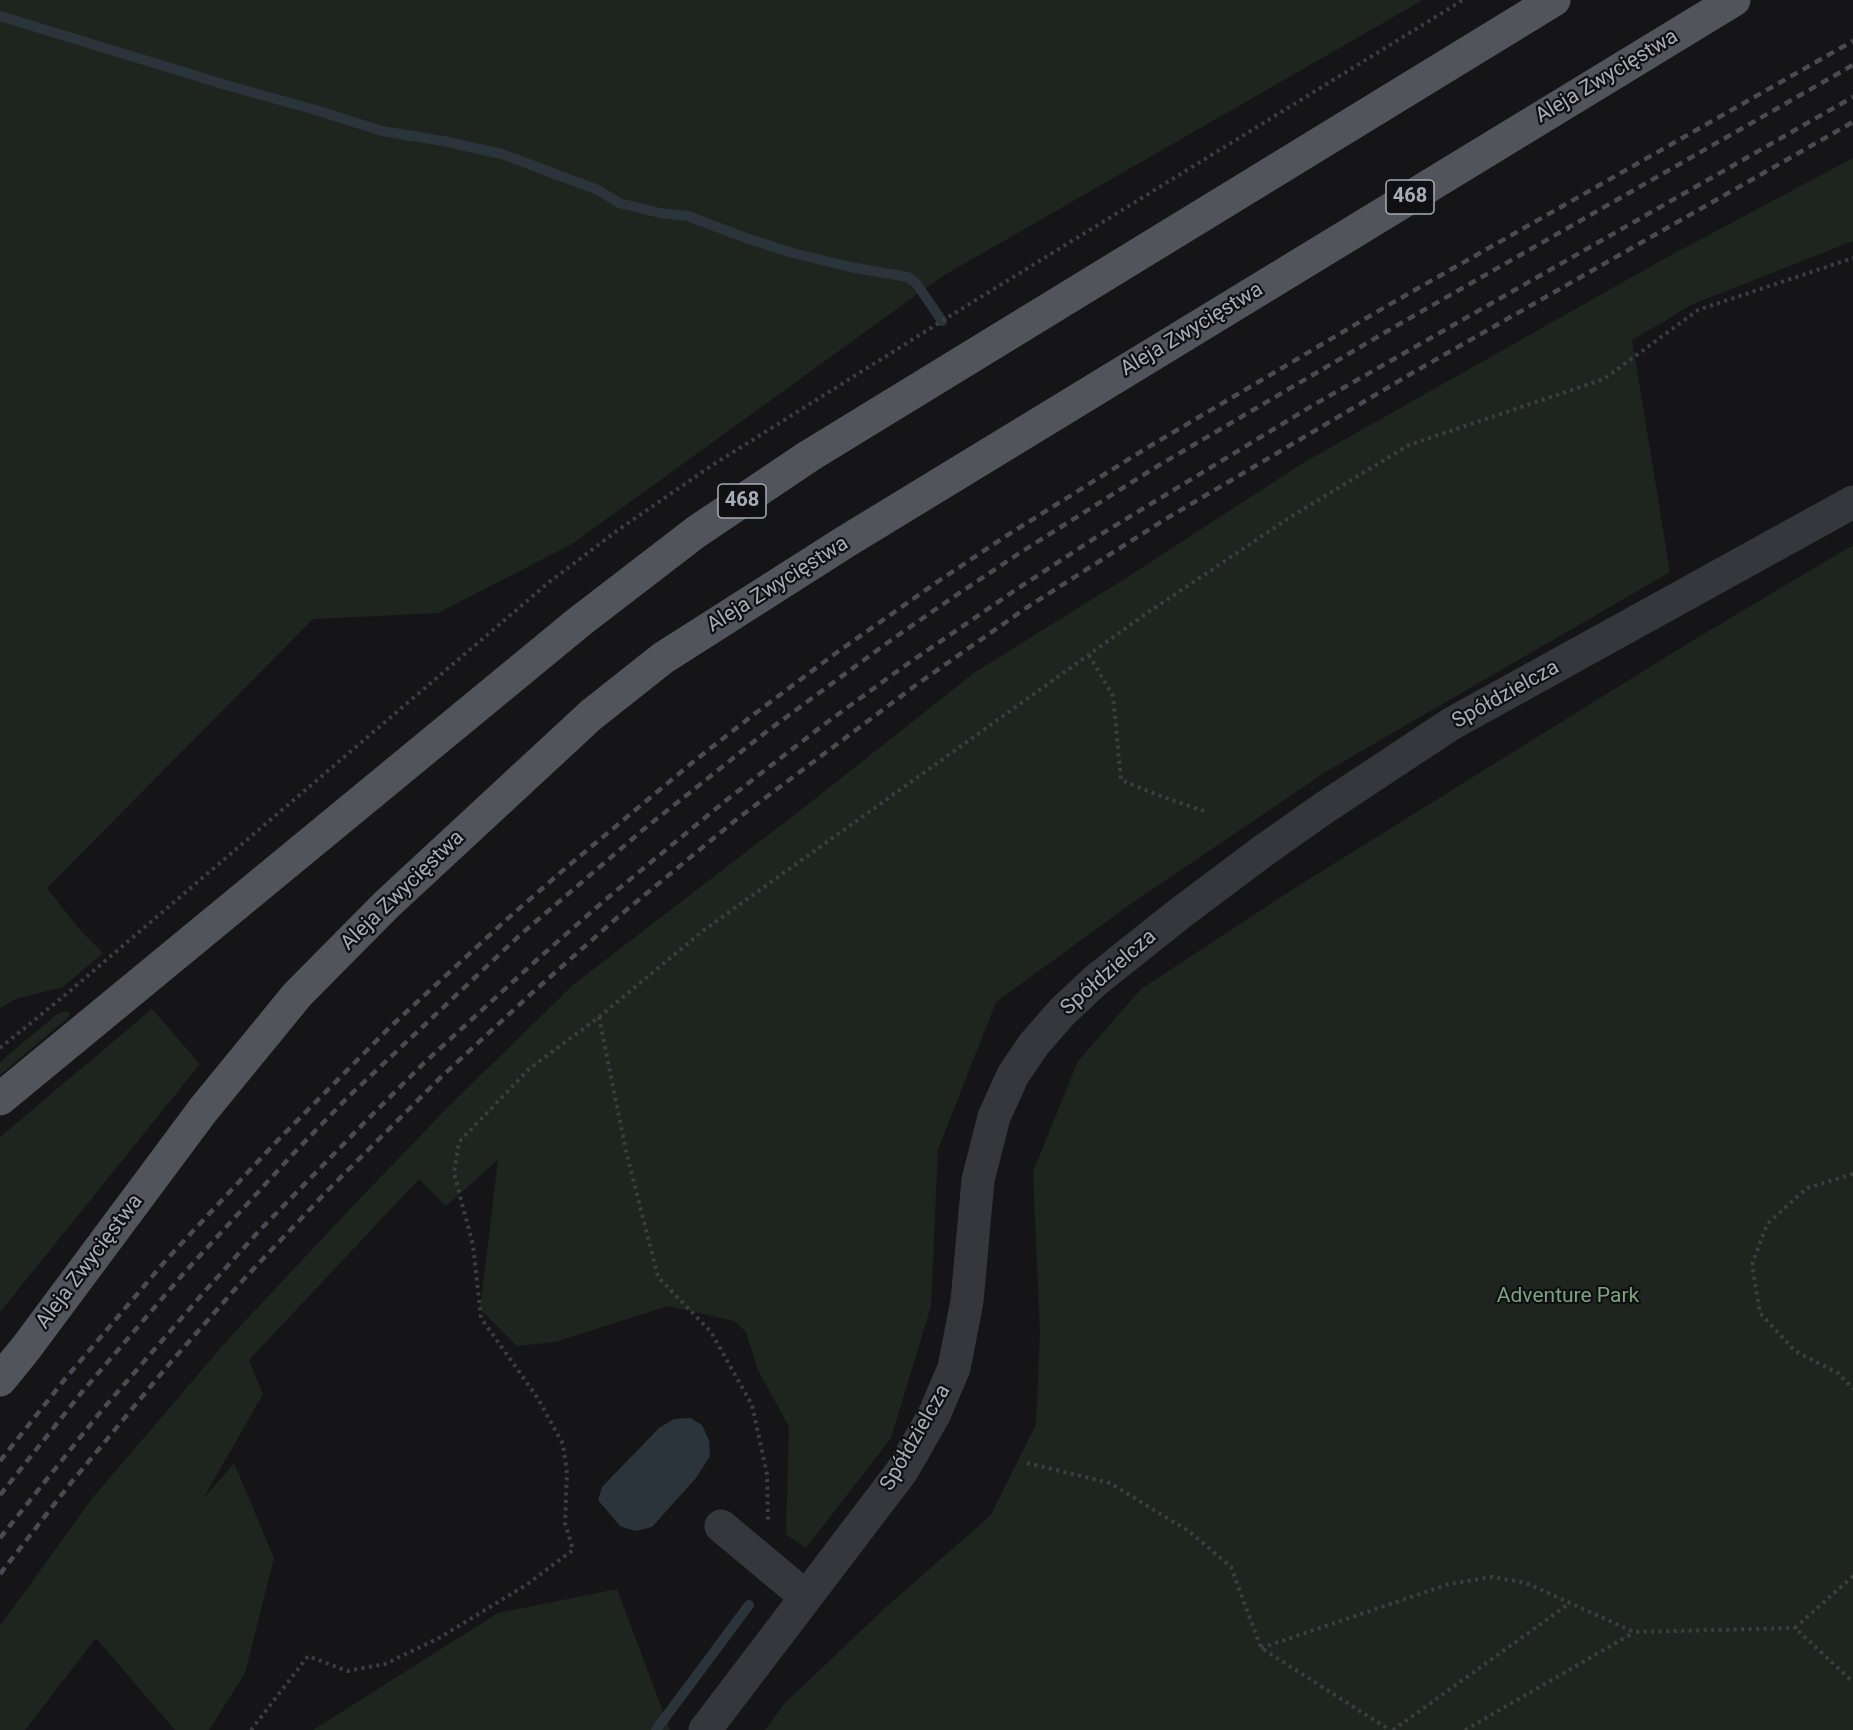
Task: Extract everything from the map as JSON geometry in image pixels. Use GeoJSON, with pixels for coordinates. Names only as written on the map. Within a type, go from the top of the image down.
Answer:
{"type":"FeatureCollection","features":[{"type":"Feature","properties":{"kind":"main road","name":"468"},"geometry":{"type":"LineString","coordinates":[[0,1099],[579,622],[696,532],[809,456],[1554,0]]}},
{"type":"Feature","properties":{"kind":"main road","name":"Aleja Zwycięstwa"},"geometry":{"type":"LineString","coordinates":[[0,1380],[203,1110],[297,994],[394,898],[591,715],[663,658],[845,542],[1734,0]]}},
{"type":"Feature","properties":{"kind":"street","name":"Spółdzielcza"},"geometry":{"type":"LineString","coordinates":[[705,1730],[902,1470],[934,1415],[954,1368],[967,1301],[978,1180],[994,1117],[1013,1075],[1034,1044],[1062,1012],[1104,974],[1226,879],[1324,808],[1451,724],[1853,502]]}},
{"type":"Feature","properties":{"kind":"street"},"geometry":{"type":"LineString","coordinates":[[722,1526],[806,1597]]}},
{"type":"Feature","properties":{"kind":"path"},"geometry":{"type":"LineString","coordinates":[[250,1730],[308,1656],[347,1671],[385,1664],[439,1638],[526,1585],[573,1550],[565,1523],[567,1473],[563,1444],[537,1397],[481,1318],[473,1245],[454,1173],[459,1142],[529,1069],[598,1017],[704,930],[1147,613],[1292,516],[1409,445],[1604,380],[1698,309],[1853,258]]}},
{"type":"Feature","properties":{"kind":"path"},"geometry":{"type":"LineString","coordinates":[[1089,654],[1113,696],[1121,780],[1204,812]]}},
{"type":"Feature","properties":{"kind":"path"},"geometry":{"type":"LineString","coordinates":[[0,1048],[64,996]]}},
{"type":"Feature","properties":{"kind":"path"},"geometry":{"type":"LineString","coordinates":[[598,1017],[626,1151],[658,1277],[711,1332],[752,1405],[767,1474],[769,1566]]}},
{"type":"Feature","properties":{"kind":"path"},"geometry":{"type":"LineString","coordinates":[[1853,1174],[1807,1188],[1767,1224],[1752,1265],[1760,1313],[1796,1351],[1838,1373],[1853,1389]]}},
{"type":"Feature","properties":{"kind":"path"},"geometry":{"type":"LineString","coordinates":[[1027,1463],[1110,1483],[1190,1532],[1231,1567],[1261,1648],[1391,1730],[1571,1603]]}},
{"type":"Feature","properties":{"kind":"path"},"geometry":{"type":"LineString","coordinates":[[1261,1648],[1449,1584],[1492,1577],[1526,1583],[1634,1632],[1795,1628],[1853,1576]]}},
{"type":"Feature","properties":{"kind":"path"},"geometry":{"type":"LineString","coordinates":[[1795,1628],[1853,1682]]}},
{"type":"Feature","properties":{"kind":"path"},"geometry":{"type":"LineString","coordinates":[[1465,1730],[1634,1632]]}},
{"type":"Feature","properties":{"kind":"green space"},"geometry":{"type":"Polygon","coordinates":[[[0,0],[1423,0],[941,277],[572,544],[438,613],[313,619],[47,888],[80,930],[103,953],[63,987],[18,998],[0,1008],[0,0]]]}},
{"type":"Feature","properties":{"kind":"green space"},"geometry":{"type":"Polygon","coordinates":[[[1853,158],[1853,241],[1693,304],[1632,340],[1670,572],[1327,771],[1132,903],[996,1002],[938,1149],[931,1306],[891,1438],[806,1548],[786,1534],[789,1427],[758,1370],[746,1332],[734,1321],[668,1306],[555,1342],[517,1346],[480,1309],[498,1160],[446,1206],[419,1179],[249,1360],[263,1394],[203,1499],[234,1463],[274,1558],[245,1673],[209,1730],[175,1730],[96,1638],[25,1730],[0,1730],[0,1626],[94,1496],[230,1337],[448,1107],[574,984],[806,806],[974,673],[1303,463],[1664,259],[1853,158]]]}},
{"type":"Feature","properties":{"kind":"green space","name":"Adventure Park"},"geometry":{"type":"Polygon","coordinates":[[[1853,545],[1853,1730],[765,1730],[784,1704],[886,1607],[991,1515],[1036,1425],[1040,1333],[1033,1172],[1078,1061],[1141,989],[1298,886],[1682,647],[1853,545]]]}},
{"type":"Feature","properties":{"kind":"green space"},"geometry":{"type":"Polygon","coordinates":[[[152,1009],[200,1064],[0,1312],[0,1137],[152,1009]]]}},
{"type":"Feature","properties":{"kind":"green space"},"geometry":{"type":"Polygon","coordinates":[[[65,1011],[70,1013],[69,1017],[0,1075],[0,1062],[56,1015],[65,1011]]]}},
{"type":"Feature","properties":{"kind":"green space"},"geometry":{"type":"Polygon","coordinates":[[[617,1589],[670,1730],[313,1730],[498,1613],[617,1589]]]}},
{"type":"Feature","properties":{"kind":"shaded area"},"geometry":{"type":"Polygon","coordinates":[[[690,1418],[702,1425],[709,1440],[710,1456],[696,1478],[652,1527],[635,1531],[620,1526],[598,1500],[602,1487],[659,1428],[674,1419],[690,1418]]]}},
{"type":"Feature","properties":{"kind":"waterway"},"geometry":{"type":"LineString","coordinates":[[0,16],[382,131],[502,154],[598,190],[619,203],[660,213],[688,216],[793,253],[850,267],[908,277],[916,283],[942,321]]}},
{"type":"Feature","properties":{"kind":"waterway"},"geometry":{"type":"LineString","coordinates":[[656,1730],[749,1605]]}},
{"type":"Feature","properties":{"kind":"railway"},"geometry":{"type":"LineString","coordinates":[[0,1461],[65,1379],[167,1259],[277,1141],[390,1027],[568,866],[753,715],[940,580],[1145,449],[1385,307],[1853,41]]}},
{"type":"Feature","properties":{"kind":"railway"},"geometry":{"type":"LineString","coordinates":[[0,1495],[82,1392],[184,1273],[347,1098],[520,935],[644,829],[766,732],[952,598],[1156,467],[1396,326],[1853,65]]}},
{"type":"Feature","properties":{"kind":"railway"},"geometry":{"type":"LineString","coordinates":[[0,1538],[102,1410],[205,1291],[258,1232],[368,1119],[424,1063],[540,957],[724,802],[903,667],[1098,536],[1315,404],[1853,97]]}},
{"type":"Feature","properties":{"kind":"railway"},"geometry":{"type":"LineString","coordinates":[[0,1574],[70,1484],[170,1363],[244,1279],[329,1189],[440,1078],[532,993],[619,916],[737,819],[916,685],[1026,608],[1164,520],[1414,372],[1853,122]]}}]}
